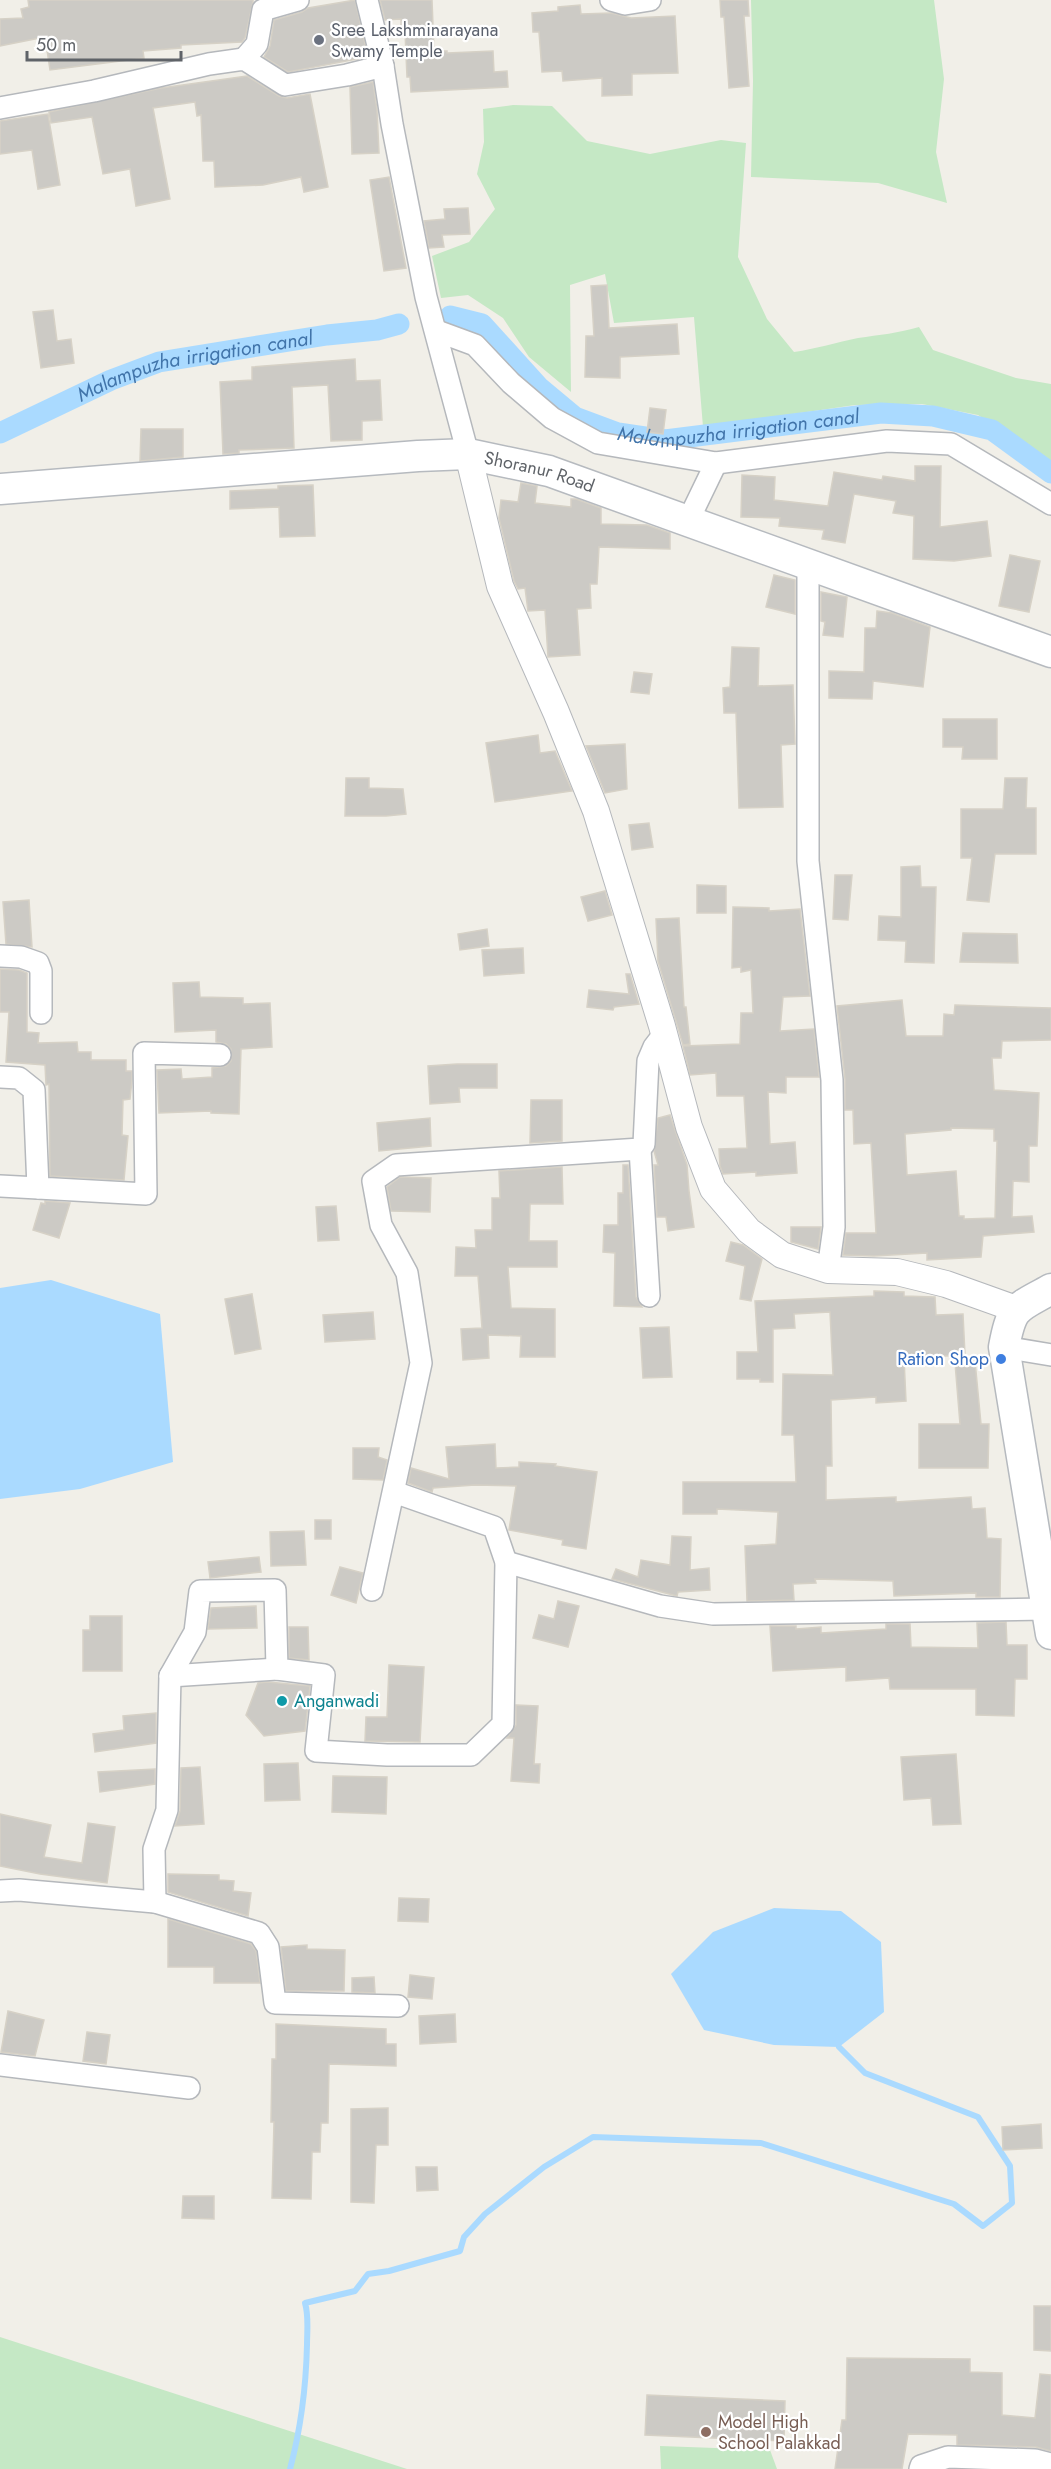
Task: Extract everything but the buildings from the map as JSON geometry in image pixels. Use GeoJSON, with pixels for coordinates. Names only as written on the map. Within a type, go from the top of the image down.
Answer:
{"type":"FeatureCollection","features":[{"type":"Feature","properties":{"kind":"main road","name":"Shoranur Road"},"geometry":{"type":"LineString","coordinates":[[0,489],[468,454],[549,471],[1051,652]]}},
{"type":"Feature","properties":{"kind":"main road"},"geometry":{"type":"LineString","coordinates":[[1049,1621],[1004,1347],[1009,1322],[1016,1309],[1051,1289]]}},
{"type":"Feature","properties":{"kind":"street"},"geometry":{"type":"LineString","coordinates":[[244,59],[257,44],[263,10],[298,0]]}},
{"type":"Feature","properties":{"kind":"street"},"geometry":{"type":"LineString","coordinates":[[367,0],[383,66],[426,297],[437,332],[500,586],[556,712],[596,811],[664,1034],[689,1127],[714,1189],[749,1231],[782,1255],[828,1270],[897,1272],[946,1284],[1016,1309]]}},
{"type":"Feature","properties":{"kind":"street"},"geometry":{"type":"LineString","coordinates":[[610,0],[625,4],[650,0]]}},
{"type":"Feature","properties":{"kind":"street"},"geometry":{"type":"LineString","coordinates":[[0,108],[94,91],[209,64],[244,59],[285,85],[347,75],[383,66]]}},
{"type":"Feature","properties":{"kind":"street"},"geometry":{"type":"LineString","coordinates":[[437,332],[475,345],[511,383],[552,418],[598,443],[716,463],[887,441],[951,444],[1051,504]]}},
{"type":"Feature","properties":{"kind":"street"},"geometry":{"type":"LineString","coordinates":[[688,521],[716,463]]}},
{"type":"Feature","properties":{"kind":"street"},"geometry":{"type":"LineString","coordinates":[[808,565],[808,861],[832,1080],[834,1227],[828,1270]]}},
{"type":"Feature","properties":{"kind":"street"},"geometry":{"type":"LineString","coordinates":[[0,956],[21,957],[38,963],[41,971],[40,1013]]}},
{"type":"Feature","properties":{"kind":"street"},"geometry":{"type":"LineString","coordinates":[[649,1296],[640,1149],[644,1144],[648,1061],[654,1047],[664,1034]]}},
{"type":"Feature","properties":{"kind":"street"},"geometry":{"type":"LineString","coordinates":[[0,1186],[146,1194],[144,1053],[220,1055]]}},
{"type":"Feature","properties":{"kind":"street"},"geometry":{"type":"LineString","coordinates":[[0,1077],[19,1078],[34,1090],[38,1188]]}},
{"type":"Feature","properties":{"kind":"street"},"geometry":{"type":"LineString","coordinates":[[372,1590],[421,1363],[407,1273],[381,1225],[373,1180],[396,1166],[640,1149]]}},
{"type":"Feature","properties":{"kind":"street"},"geometry":{"type":"LineString","coordinates":[[1004,1347],[1051,1355]]}},
{"type":"Feature","properties":{"kind":"street"},"geometry":{"type":"LineString","coordinates":[[170,1676],[277,1669],[324,1675],[316,1751],[387,1755],[471,1755],[503,1724],[506,1562],[494,1527],[394,1492]]}},
{"type":"Feature","properties":{"kind":"street"},"geometry":{"type":"LineString","coordinates":[[506,1562],[660,1606],[713,1614],[1049,1621]]}},
{"type":"Feature","properties":{"kind":"street"},"geometry":{"type":"LineString","coordinates":[[155,1902],[154,1849],[167,1810],[170,1676],[195,1632],[200,1591],[275,1590],[277,1669]]}},
{"type":"Feature","properties":{"kind":"street"},"geometry":{"type":"LineString","coordinates":[[0,1891],[19,1890],[155,1902],[259,1933],[268,1947],[276,2003],[398,2006]]}},
{"type":"Feature","properties":{"kind":"street"},"geometry":{"type":"LineString","coordinates":[[0,2065],[189,2088]]}},
{"type":"Feature","properties":{"kind":"street"},"geometry":{"type":"LineString","coordinates":[[920,2469],[921,2466],[948,2457],[1035,2460],[1051,2464]]}},
{"type":"Feature","properties":{"kind":"green space"},"geometry":{"type":"Polygon","coordinates":[[[751,0],[934,0],[944,79],[936,152],[947,203],[878,183],[751,177],[753,81],[751,0]]]}},
{"type":"Feature","properties":{"kind":"green space"},"geometry":{"type":"Polygon","coordinates":[[[513,105],[552,106],[587,141],[650,154],[721,140],[746,143],[738,257],[767,319],[794,352],[919,327],[933,350],[1016,378],[1051,384],[1051,463],[978,415],[922,404],[855,405],[703,427],[694,317],[614,323],[605,274],[570,285],[571,392],[529,357],[503,318],[468,295],[441,298],[432,256],[469,242],[495,209],[477,174],[484,142],[483,109],[513,105]]]}},
{"type":"Feature","properties":{"kind":"green space"},"geometry":{"type":"Polygon","coordinates":[[[0,2337],[407,2469],[0,2469],[0,2337]]]}},
{"type":"Feature","properties":{"kind":"green space"},"geometry":{"type":"Polygon","coordinates":[[[660,2446],[770,2450],[777,2469],[661,2469],[660,2446]]]}},
{"type":"Feature","properties":{"kind":"water"},"geometry":{"type":"Polygon","coordinates":[[[51,1280],[160,1314],[173,1462],[80,1489],[0,1499],[0,1288],[51,1280]]]}},
{"type":"Feature","properties":{"kind":"water"},"geometry":{"type":"Polygon","coordinates":[[[774,1908],[841,1911],[881,1942],[884,2012],[839,2047],[774,2045],[704,2030],[671,1974],[713,1932],[774,1908]]]}},
{"type":"Feature","properties":{"kind":"waterway","name":"Malampuzha irrigation canal"},"geometry":{"type":"LineString","coordinates":[[450,316],[482,324],[539,387],[575,417],[618,433],[665,440],[881,413],[933,416],[992,430],[1051,473]]}},
{"type":"Feature","properties":{"kind":"waterway","name":"Malampuzha irrigation canal"},"geometry":{"type":"LineString","coordinates":[[0,433],[111,380],[159,362],[327,335],[377,330],[399,324]]}},
{"type":"Feature","properties":{"kind":"waterway"},"geometry":{"type":"LineString","coordinates":[[290,2469],[304,2392],[307,2324],[305,2303],[355,2291],[368,2274],[389,2271],[460,2251],[464,2237],[485,2214],[544,2167],[593,2137],[761,2143],[954,2204],[983,2226],[1012,2203],[1010,2166],[978,2117],[865,2073],[839,2047]]}},
{"type":"Feature","properties":{"kind":"place","name":"Sree Lakshminarayana Swamy Temple"},"geometry":{"type":"Point","coordinates":[319,40]}},
{"type":"Feature","properties":{"kind":"place","name":"Ration Shop"},"geometry":{"type":"Point","coordinates":[1001,1359]}},
{"type":"Feature","properties":{"kind":"place","name":"Anganwadi"},"geometry":{"type":"Point","coordinates":[282,1701]}},
{"type":"Feature","properties":{"kind":"place","name":"Model High School Palakkad"},"geometry":{"type":"Point","coordinates":[706,2432]}}]}
